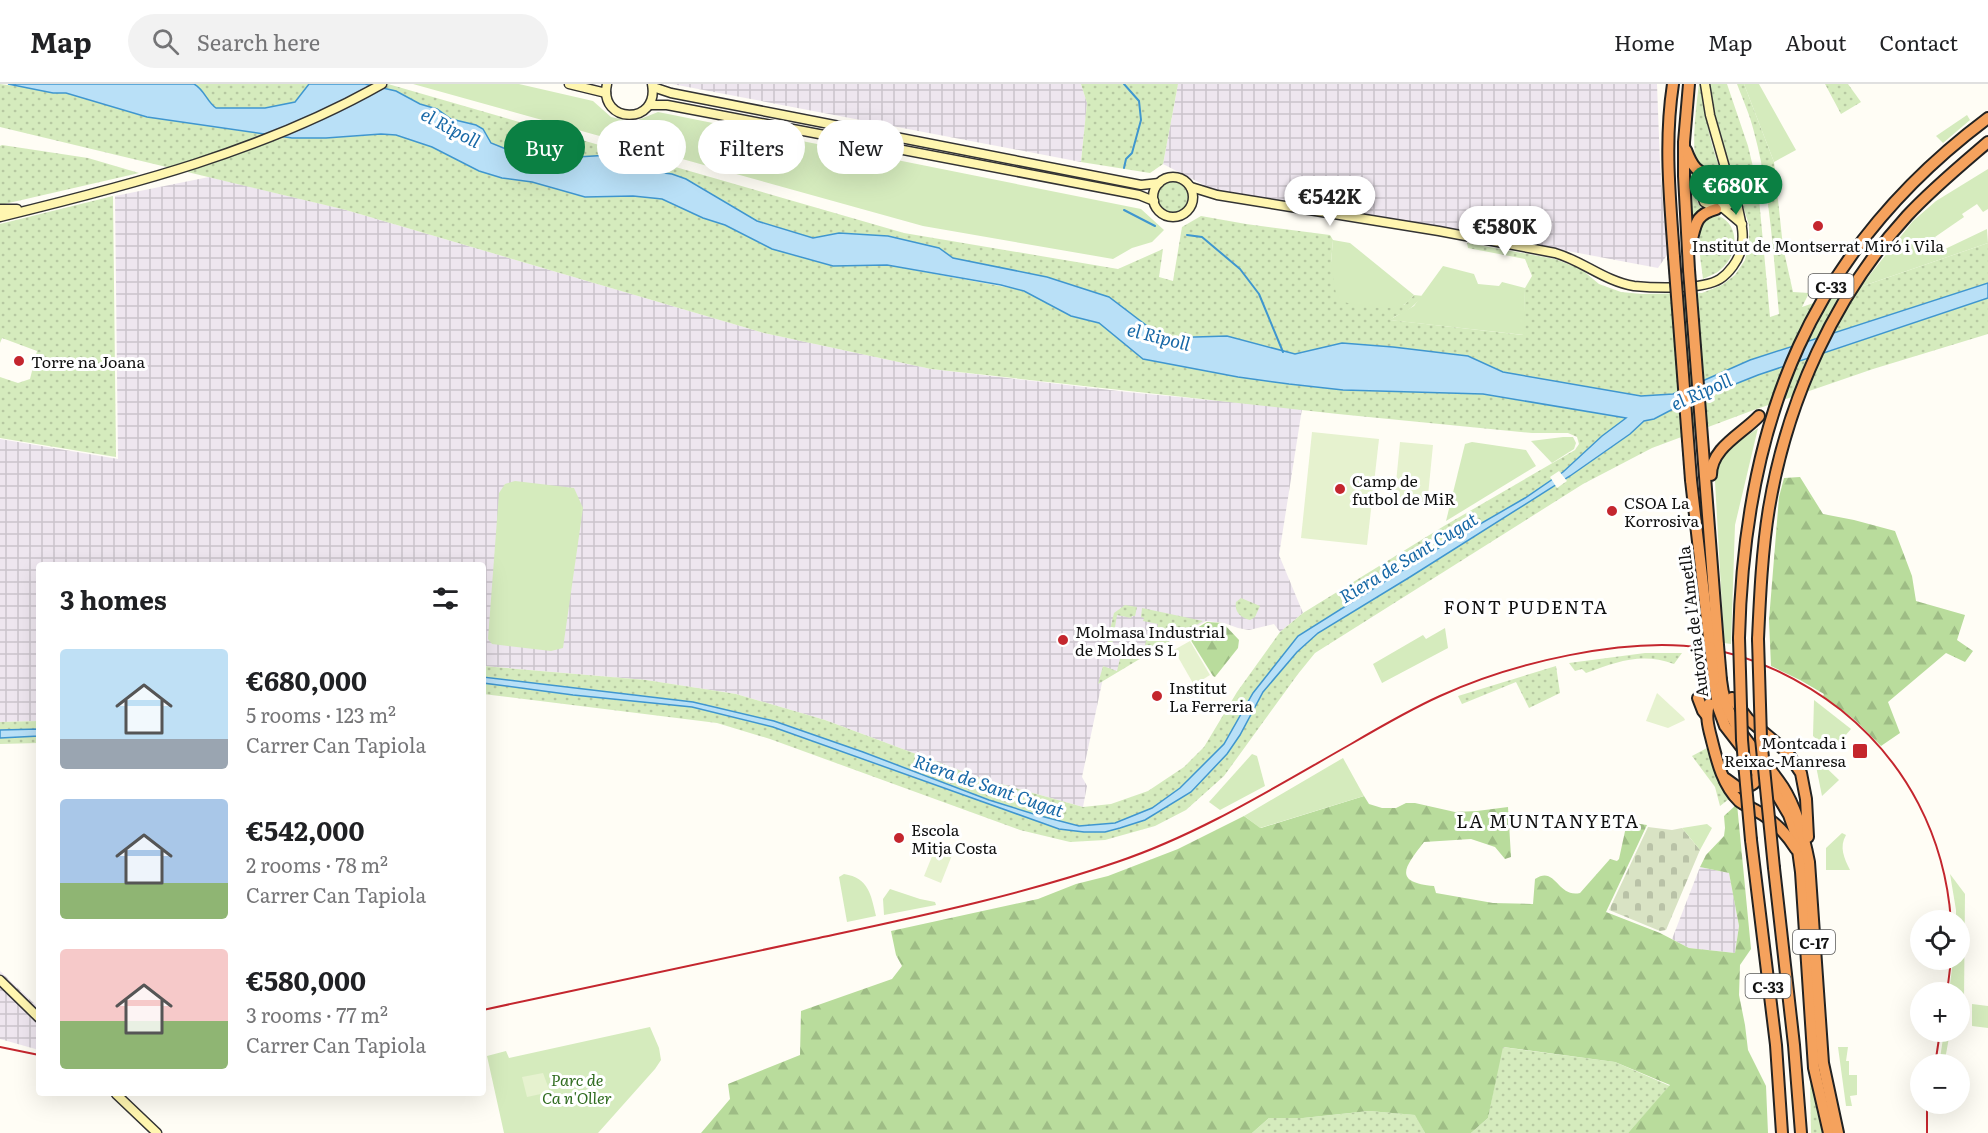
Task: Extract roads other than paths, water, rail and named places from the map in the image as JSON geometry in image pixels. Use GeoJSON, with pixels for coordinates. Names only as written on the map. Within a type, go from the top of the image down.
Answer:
{"type":"FeatureCollection","features":[{"type":"Feature","properties":{"kind":"highway","name":"C-17"},"geometry":{"type":"LineString","coordinates":[[1666,84],[1670,113]]}},
{"type":"Feature","properties":{"kind":"highway","name":"Autovia de l'Ametlla"},"geometry":{"type":"LineString","coordinates":[[1673,84],[1668,167],[1674,257],[1699,560],[1714,646]]}},
{"type":"Feature","properties":{"kind":"highway","name":"Autovia de l'Ametlla"},"geometry":{"type":"LineString","coordinates":[[1689,84],[1683,176],[1712,557],[1716,699],[1721,717],[1733,730],[1789,815],[1804,859],[1823,1063],[1838,1133]]}},
{"type":"Feature","properties":{"kind":"highway","name":"C-33"},"geometry":{"type":"LineString","coordinates":[[1782,1133],[1776,1045],[1751,840],[1742,740],[1739,638],[1742,571],[1751,502],[1762,448],[1776,402],[1800,342],[1819,305],[1858,246],[1889,207],[1947,150],[1988,118]]}},
{"type":"Feature","properties":{"kind":"highway"},"geometry":{"type":"LineString","coordinates":[[1684,142],[1695,169],[1714,176]]}},
{"type":"Feature","properties":{"kind":"highway","name":"C-33"},"geometry":{"type":"LineString","coordinates":[[1801,1133],[1795,1055],[1761,738],[1758,639],[1761,573],[1769,506],[1795,406],[1820,345],[1838,311],[1857,280],[1907,216],[1988,142]]}},
{"type":"Feature","properties":{"kind":"highway"},"geometry":{"type":"LineString","coordinates":[[1689,255],[1696,223],[1706,212],[1719,209]]}},
{"type":"Feature","properties":{"kind":"highway"},"geometry":{"type":"LineString","coordinates":[[1712,557],[1712,462],[1722,448],[1759,416]]}},
{"type":"Feature","properties":{"kind":"highway"},"geometry":{"type":"LineString","coordinates":[[1698,698],[1707,716]]}},
{"type":"Feature","properties":{"kind":"highway"},"geometry":{"type":"LineString","coordinates":[[1736,701],[1748,719],[1787,752],[1803,778],[1806,799],[1804,859]]}},
{"type":"Feature","properties":{"kind":"highway"},"geometry":{"type":"LineString","coordinates":[[1709,704],[1707,716],[1716,757],[1728,788],[1738,800],[1781,830],[1804,859]]}},
{"type":"Feature","properties":{"kind":"highway","name":"C-17"},"geometry":{"type":"LineString","coordinates":[[1733,730],[1780,783]]}},
{"type":"Feature","properties":{"kind":"highway"},"geometry":{"type":"LineString","coordinates":[[1780,783],[1794,781],[1798,767]]}},
{"type":"Feature","properties":{"kind":"highway"},"geometry":{"type":"LineString","coordinates":[[1724,777],[1734,786],[1748,787],[1756,782],[1758,774],[1756,768]]}},
{"type":"Feature","properties":{"kind":"highway","name":"Autovia de l'Ametlla"},"geometry":{"type":"LineString","coordinates":[[1780,783],[1804,837],[1814,1068],[1829,1133]]}},
{"type":"Feature","properties":{"kind":"street"},"geometry":{"type":"LineString","coordinates":[[0,217],[212,159],[275,136],[382,84]]}},
{"type":"Feature","properties":{"kind":"street"},"geometry":{"type":"LineString","coordinates":[[569,84],[606,89],[609,104],[625,115],[637,114],[650,105],[667,105],[1139,195],[1154,201]]}},
{"type":"Feature","properties":{"kind":"street"},"geometry":{"type":"LineString","coordinates":[[650,105],[653,86],[683,95],[1141,185],[1174,178],[1185,181],[1191,187],[1217,195],[1439,231],[1555,253],[1569,257],[1611,280],[1637,286],[1703,286],[1720,279],[1732,268],[1741,253],[1742,224],[1733,184],[1728,178],[1710,115],[1705,84]]}},
{"type":"Feature","properties":{"kind":"street"},"geometry":{"type":"LineString","coordinates":[[1728,178],[1714,176],[1703,184],[1701,193],[1704,202],[1742,224]]}},
{"type":"Feature","properties":{"kind":"street"},"geometry":{"type":"LineString","coordinates":[[1159,183],[1154,201],[1161,213],[1172,217],[1185,214],[1193,202],[1217,195]]}},
{"type":"Feature","properties":{"kind":"street"},"geometry":{"type":"LineString","coordinates":[[1191,187],[1193,202]]}},
{"type":"Feature","properties":{"kind":"street"},"geometry":{"type":"LineString","coordinates":[[1719,209],[1732,203],[1735,195]]}},
{"type":"Feature","properties":{"kind":"street"},"geometry":{"type":"LineString","coordinates":[[0,209],[41,207]]}},
{"type":"Feature","properties":{"kind":"street"},"geometry":{"type":"LineString","coordinates":[[0,980],[36,1015]]}},
{"type":"Feature","properties":{"kind":"street"},"geometry":{"type":"LineString","coordinates":[[118,1096],[157,1133]]}},
{"type":"Feature","properties":{"kind":"water","name":"el Ripoll"},"geometry":{"type":"Polygon","coordinates":[[[8,84],[194,84],[216,108],[265,108],[295,102],[309,84],[365,84],[396,91],[420,104],[437,109],[451,119],[483,129],[491,143],[504,148],[504,174],[585,174],[585,156],[597,156],[597,174],[672,174],[686,179],[757,221],[813,238],[839,233],[888,236],[939,248],[953,258],[1047,277],[1109,297],[1163,338],[1227,336],[1295,354],[1342,343],[1468,356],[1503,372],[1641,396],[1673,394],[1750,360],[1988,283],[1988,298],[1758,375],[1675,408],[1654,419],[1644,421],[1630,434],[1570,476],[1318,633],[1297,652],[1263,692],[1227,754],[1191,792],[1145,820],[1105,832],[1084,832],[1059,829],[773,727],[692,707],[486,683],[486,677],[693,702],[774,721],[989,800],[1037,815],[1079,826],[1115,823],[1152,808],[1180,788],[1224,744],[1253,693],[1298,636],[1430,553],[1525,498],[1563,472],[1602,436],[1626,418],[1483,394],[1343,390],[1289,384],[1143,359],[1099,323],[1071,316],[1024,291],[887,265],[833,266],[772,249],[725,225],[703,218],[662,199],[633,196],[585,197],[532,182],[502,178],[479,171],[432,147],[396,135],[292,138],[147,117],[66,93],[53,93],[8,84]]]}},
{"type":"Feature","properties":{"kind":"water"},"geometry":{"type":"Polygon","coordinates":[[[36,729],[36,736],[0,738],[0,730],[36,729]]]}},
{"type":"Feature","properties":{"kind":"waterway"},"geometry":{"type":"LineString","coordinates":[[1124,84],[1139,101],[1141,120],[1132,153],[1126,159],[1124,168]]}},
{"type":"Feature","properties":{"kind":"waterway"},"geometry":{"type":"LineString","coordinates":[[1124,210],[1155,226]]}},
{"type":"Feature","properties":{"kind":"waterway"},"geometry":{"type":"LineString","coordinates":[[1187,235],[1202,237],[1240,269],[1259,294],[1283,352]]}},
{"type":"Feature","properties":{"kind":"railway"},"geometry":{"type":"LineString","coordinates":[[486,1009],[929,914],[1005,896],[1080,874],[1148,851],[1207,824],[1406,713],[1469,684],[1534,663],[1569,655],[1640,646],[1673,645],[1704,648],[1741,656],[1793,679],[1841,710],[1885,754],[1903,778],[1918,804],[1941,860],[1950,910]]}},
{"type":"Feature","properties":{"kind":"railway"},"geometry":{"type":"LineString","coordinates":[[1948,982],[1950,970]]}},
{"type":"Feature","properties":{"kind":"railway"},"geometry":{"type":"LineString","coordinates":[[1937,1054],[1938,1042]]}},
{"type":"Feature","properties":{"kind":"railway"},"geometry":{"type":"LineString","coordinates":[[0,1047],[36,1054]]}},
{"type":"Feature","properties":{"kind":"railway"},"geometry":{"type":"LineString","coordinates":[[1927,1114],[1927,1133]]}},
{"type":"Feature","properties":{"kind":"place","name":"Institut de Montserrat Miró i Vila"},"geometry":{"type":"Point","coordinates":[1818,226]}},
{"type":"Feature","properties":{"kind":"place","name":"Torre na Joana"},"geometry":{"type":"Point","coordinates":[19,361]}},
{"type":"Feature","properties":{"kind":"place","name":"Camp de futbol de MiR"},"geometry":{"type":"Point","coordinates":[1340,489]}},
{"type":"Feature","properties":{"kind":"place","name":"CSOA La Korrosiva"},"geometry":{"type":"Point","coordinates":[1612,511]}},
{"type":"Feature","properties":{"kind":"place","name":"Molmasa Industrial de Moldes S L"},"geometry":{"type":"Point","coordinates":[1063,640]}},
{"type":"Feature","properties":{"kind":"place","name":"Institut La Ferreria"},"geometry":{"type":"Point","coordinates":[1157,696]}},
{"type":"Feature","properties":{"kind":"place","name":"Montcada i Reixac-Manresa"},"geometry":{"type":"Point","coordinates":[1860,751]}},
{"type":"Feature","properties":{"kind":"place","name":"Escola Mitja Costa"},"geometry":{"type":"Point","coordinates":[899,838]}},
{"type":"Feature","properties":{"kind":"district","name":"FONT PUDENTA"},"geometry":{"type":"Point","coordinates":[1526,606]}},
{"type":"Feature","properties":{"kind":"district","name":"LA MUNTANYETA"},"geometry":{"type":"Point","coordinates":[1548,820]}},
{"type":"Feature","properties":{"kind":"water label","name":"Riera de Sant Cugat"},"geometry":{"type":"Point","coordinates":[1408,557]}},
{"type":"Feature","properties":{"kind":"water label","name":"Riera de Sant Cugat"},"geometry":{"type":"Point","coordinates":[989,785]}},
{"type":"Feature","properties":{"kind":"park label","name":"Parc de Ca n'Oller"},"geometry":{"type":"Point","coordinates":[577,1088]}}]}
